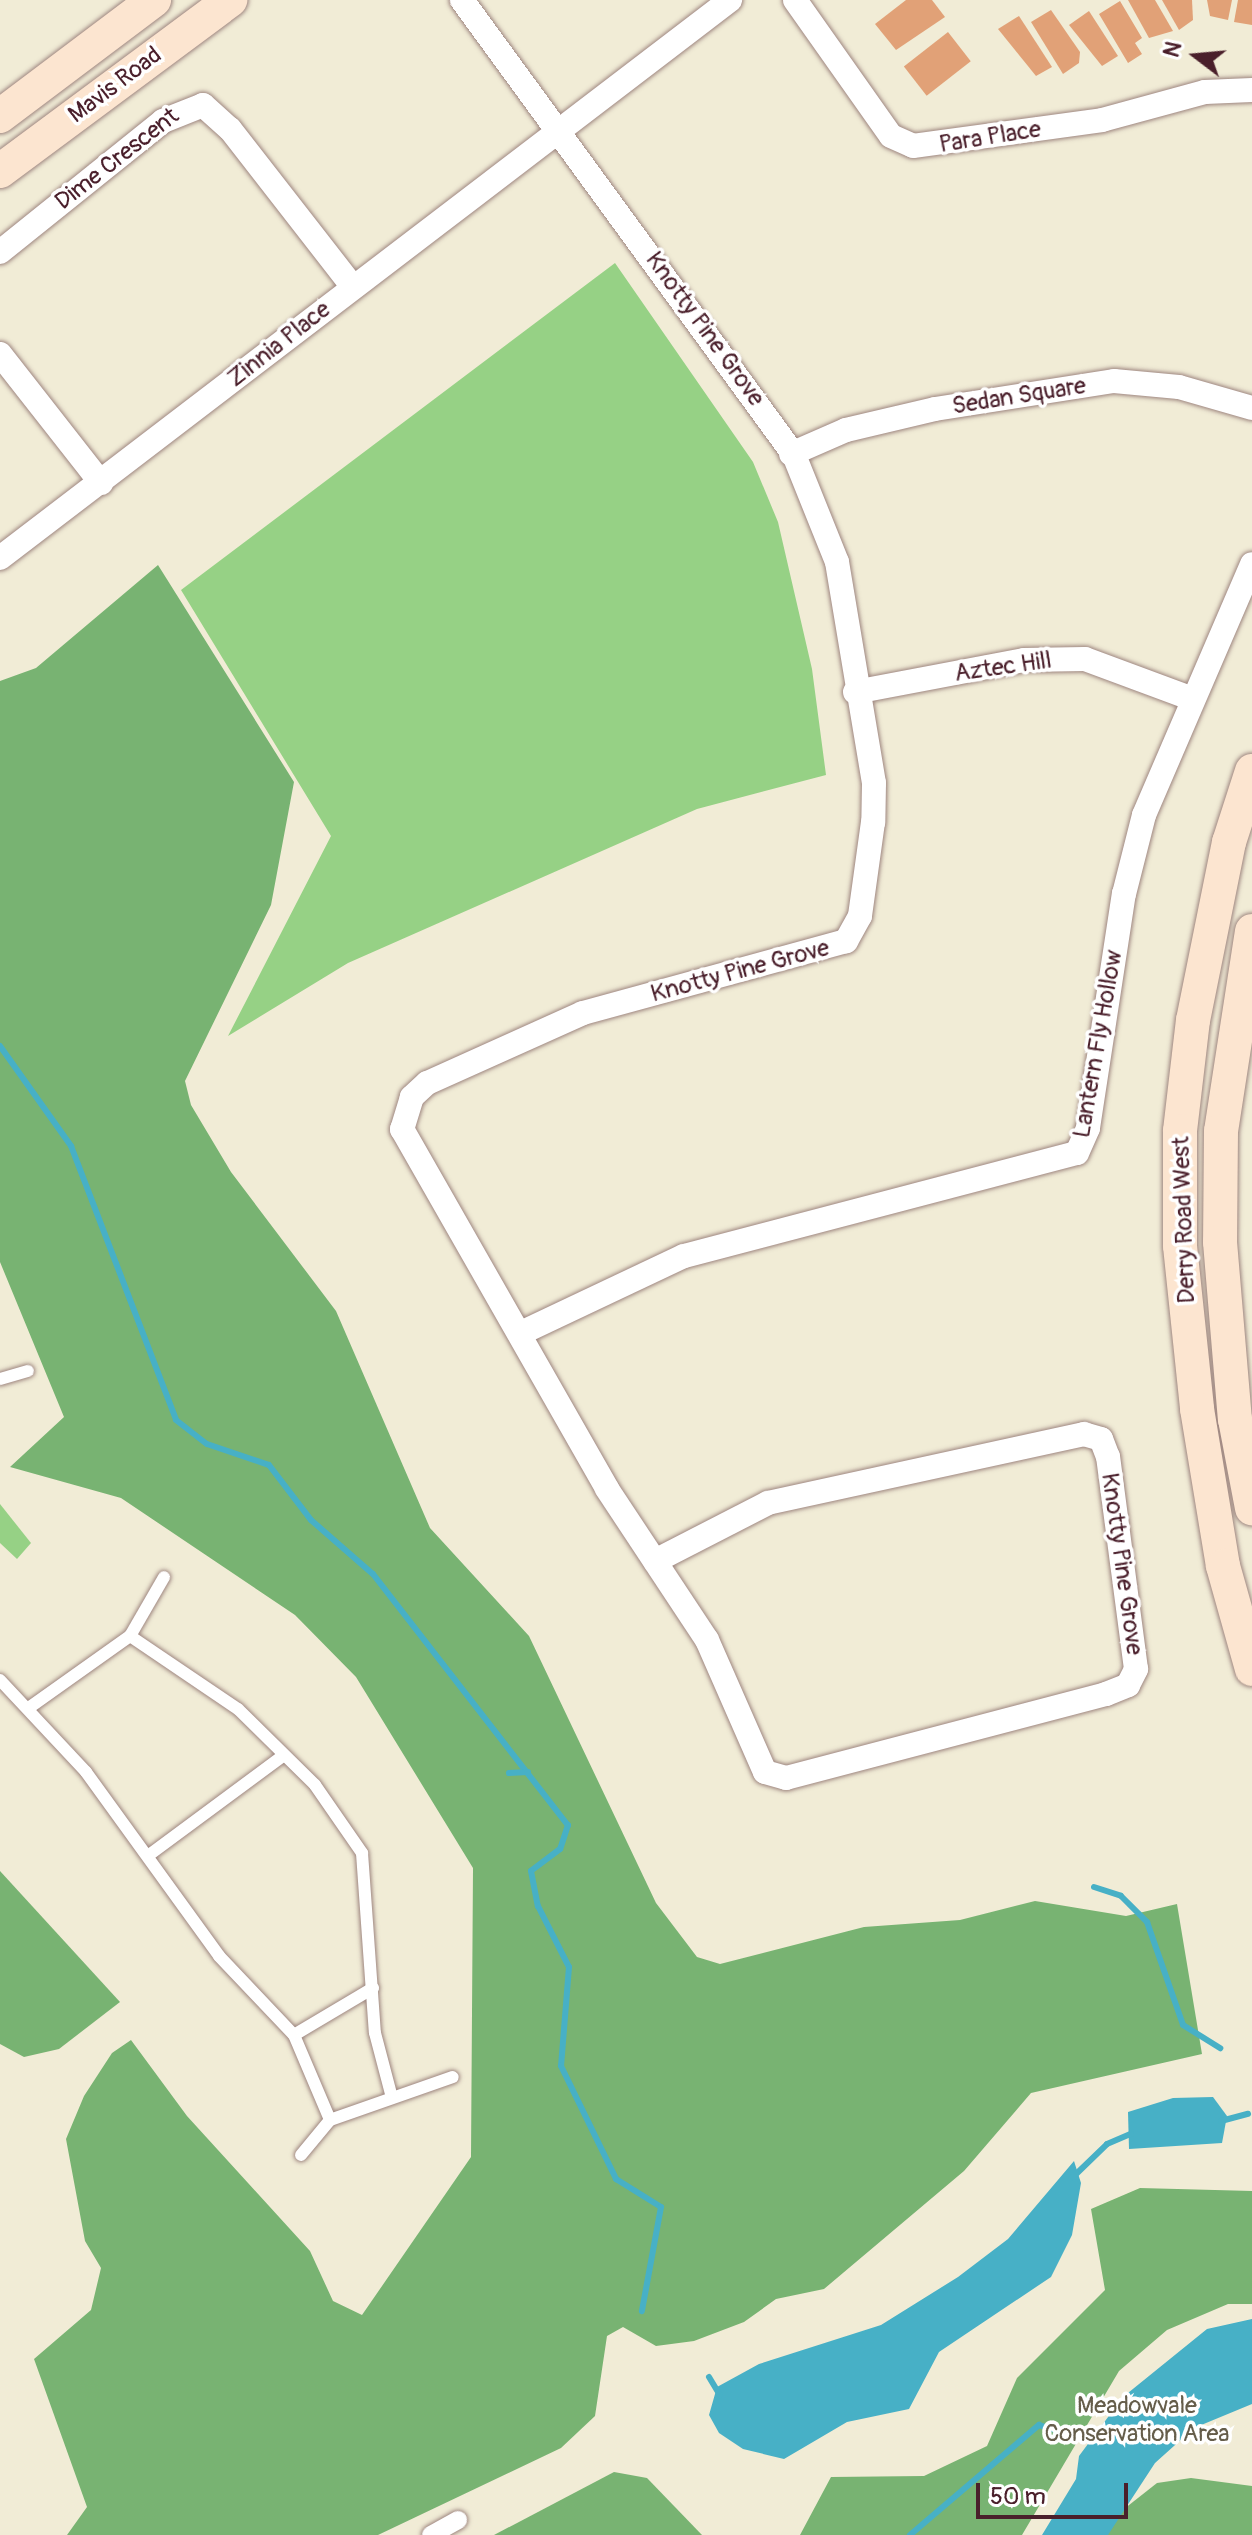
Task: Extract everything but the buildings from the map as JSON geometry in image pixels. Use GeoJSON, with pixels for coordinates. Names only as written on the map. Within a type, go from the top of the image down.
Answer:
{"type":"FeatureCollection","features":[{"type":"Feature","properties":{"kind":"main road","name":"Mavis Road"},"geometry":{"type":"LineString","coordinates":[[0,116],[154,0]]}},
{"type":"Feature","properties":{"kind":"main road","name":"Mavis Road"},"geometry":{"type":"LineString","coordinates":[[0,171],[230,0]]}},
{"type":"Feature","properties":{"kind":"main road","name":"Derry Road West"},"geometry":{"type":"LineString","coordinates":[[1252,771],[1220,886],[1180,1131],[1180,1246],[1197,1409],[1223,1566],[1252,1669]]}},
{"type":"Feature","properties":{"kind":"main road","name":"Derry Road West"},"geometry":{"type":"LineString","coordinates":[[1252,931],[1223,1115],[1220,1242],[1235,1419],[1252,1508]]}},
{"type":"Feature","properties":{"kind":"street","name":"Knotty Pine Grove"},"geometry":{"type":"LineString","coordinates":[[462,0],[557,127],[791,454],[837,562],[855,692],[874,783],[873,822],[860,916],[846,941],[583,1013],[427,1083],[412,1097],[402,1129],[655,1561],[727,1678],[765,1772],[786,1778],[1106,1694],[1128,1685],[1136,1669],[1108,1457],[1101,1439],[1084,1434],[768,1503],[655,1561]]}},
{"type":"Feature","properties":{"kind":"street","name":"Zinnia Place"},"geometry":{"type":"LineString","coordinates":[[0,558],[101,483],[557,127],[730,0]]}},
{"type":"Feature","properties":{"kind":"street","name":"Para Place"},"geometry":{"type":"LineString","coordinates":[[795,0],[891,136],[913,146],[1102,120],[1205,92],[1252,90]]}},
{"type":"Feature","properties":{"kind":"street","name":"Dime Crescent"},"geometry":{"type":"LineString","coordinates":[[0,252],[163,121],[203,105],[230,129],[353,287]]}},
{"type":"Feature","properties":{"kind":"street"},"geometry":{"type":"LineString","coordinates":[[0,354],[101,483]]}},
{"type":"Feature","properties":{"kind":"street","name":"Sedan Square"},"geometry":{"type":"LineString","coordinates":[[791,454],[846,430],[935,409],[1114,381],[1179,387],[1252,408]]}},
{"type":"Feature","properties":{"kind":"street","name":"Lantern Fly Hollow"},"geometry":{"type":"LineString","coordinates":[[521,1333],[684,1256],[1077,1153],[1088,1128],[1124,894],[1144,815],[1252,564]]}},
{"type":"Feature","properties":{"kind":"street","name":"Aztec Hill"},"geometry":{"type":"LineString","coordinates":[[855,692],[1024,660],[1085,659],[1193,699]]}},
{"type":"Feature","properties":{"kind":"street"},"geometry":{"type":"LineString","coordinates":[[431,2535],[458,2520]]}},
{"type":"Feature","properties":{"kind":"lane"},"geometry":{"type":"LineString","coordinates":[[0,1379],[28,1371]]}},
{"type":"Feature","properties":{"kind":"lane"},"geometry":{"type":"LineString","coordinates":[[30,1707],[130,1636],[164,1577]]}},
{"type":"Feature","properties":{"kind":"lane"},"geometry":{"type":"LineString","coordinates":[[130,1636],[238,1709],[315,1785],[362,1853],[373,1988],[392,2098]]}},
{"type":"Feature","properties":{"kind":"lane"},"geometry":{"type":"LineString","coordinates":[[0,1680],[30,1707],[149,1855],[219,1956],[294,2035],[330,2120]]}},
{"type":"Feature","properties":{"kind":"lane"},"geometry":{"type":"LineString","coordinates":[[149,1855],[283,1756]]}},
{"type":"Feature","properties":{"kind":"lane"},"geometry":{"type":"LineString","coordinates":[[294,2035],[373,1988]]}},
{"type":"Feature","properties":{"kind":"lane"},"geometry":{"type":"LineString","coordinates":[[301,2155],[330,2120],[453,2077]]}},
{"type":"Feature","properties":{"kind":"green space"},"geometry":{"type":"Polygon","coordinates":[[[615,263],[753,462],[778,522],[812,669],[826,775],[697,809],[348,963],[228,1036],[331,836],[181,590],[615,263]]]}},
{"type":"Feature","properties":{"kind":"green space"},"geometry":{"type":"Polygon","coordinates":[[[158,565],[294,782],[271,905],[185,1081],[191,1105],[231,1172],[336,1311],[430,1528],[529,1636],[656,1903],[697,1957],[720,1964],[864,1927],[960,1920],[1035,1901],[1126,1916],[1177,1904],[1202,2054],[1031,2093],[964,2171],[824,2289],[776,2299],[744,2322],[694,2341],[656,2346],[623,2327],[607,2336],[595,2416],[561,2448],[378,2535],[67,2535],[87,2507],[34,2359],[91,2310],[101,2268],[85,2241],[66,2139],[84,2096],[112,2053],[131,2040],[187,2116],[310,2251],[333,2301],[362,2315],[471,2157],[473,1868],[356,1677],[295,1615],[121,1498],[10,1467],[64,1417],[0,1262],[0,681],[36,668],[158,565]]]}},
{"type":"Feature","properties":{"kind":"green space"},"geometry":{"type":"Polygon","coordinates":[[[0,1504],[31,1543],[17,1559],[0,1543],[0,1504]]]}},
{"type":"Feature","properties":{"kind":"green space"},"geometry":{"type":"Polygon","coordinates":[[[0,1871],[120,2002],[59,2049],[24,2057],[0,2044],[0,1871]]]}},
{"type":"Feature","properties":{"kind":"green space"},"geometry":{"type":"Polygon","coordinates":[[[1140,2188],[1252,2191],[1252,2304],[1228,2304],[1167,2330],[1119,2371],[1022,2535],[800,2535],[831,2477],[924,2476],[987,2446],[1017,2378],[1105,2290],[1091,2209],[1140,2188]]]}},
{"type":"Feature","properties":{"kind":"green space"},"geometry":{"type":"Polygon","coordinates":[[[614,2472],[647,2478],[702,2535],[494,2535],[614,2472]]]}},
{"type":"Feature","properties":{"kind":"green space"},"geometry":{"type":"Polygon","coordinates":[[[1191,2478],[1252,2486],[1252,2535],[1091,2535],[1157,2483],[1191,2478]]]}},
{"type":"Feature","properties":{"kind":"water"},"geometry":{"type":"Polygon","coordinates":[[[1213,2097],[1227,2116],[1222,2143],[1129,2149],[1128,2112],[1173,2098],[1213,2097]]]}},
{"type":"Feature","properties":{"kind":"water"},"geometry":{"type":"Polygon","coordinates":[[[1074,2161],[1081,2183],[1072,2235],[1051,2277],[939,2352],[909,2409],[847,2422],[784,2459],[743,2449],[719,2433],[709,2415],[717,2387],[759,2364],[881,2325],[958,2277],[1008,2239],[1074,2161]]]}},
{"type":"Feature","properties":{"kind":"water"},"geometry":{"type":"Polygon","coordinates":[[[1252,2319],[1252,2404],[1194,2428],[1155,2463],[1108,2535],[1042,2535],[1076,2479],[1079,2456],[1123,2397],[1207,2329],[1252,2319]]]}},
{"type":"Feature","properties":{"kind":"waterway"},"geometry":{"type":"LineString","coordinates":[[0,1046],[71,1146],[176,1420],[207,1444],[269,1465],[311,1520],[373,1574],[568,1825],[560,1849],[531,1871],[538,1906],[569,1967],[561,2066],[616,2179],[661,2207],[642,2311]]}},
{"type":"Feature","properties":{"kind":"waterway"},"geometry":{"type":"LineString","coordinates":[[509,1773],[528,1772]]}},
{"type":"Feature","properties":{"kind":"waterway"},"geometry":{"type":"LineString","coordinates":[[1094,1887],[1121,1896],[1147,1922],[1183,2025],[1220,2048]]}},
{"type":"Feature","properties":{"kind":"waterway"},"geometry":{"type":"LineString","coordinates":[[1221,2121],[1248,2114]]}},
{"type":"Feature","properties":{"kind":"waterway"},"geometry":{"type":"LineString","coordinates":[[1073,2177],[1107,2144],[1131,2134]]}},
{"type":"Feature","properties":{"kind":"waterway"},"geometry":{"type":"LineString","coordinates":[[709,2377],[720,2395]]}},
{"type":"Feature","properties":{"kind":"waterway"},"geometry":{"type":"LineString","coordinates":[[910,2535],[1039,2425],[1096,2442]]}},
{"type":"Feature","properties":{"kind":"park label","name":"Meadowvale Conservation Area"},"geometry":{"type":"Point","coordinates":[1137,2420]}}]}
